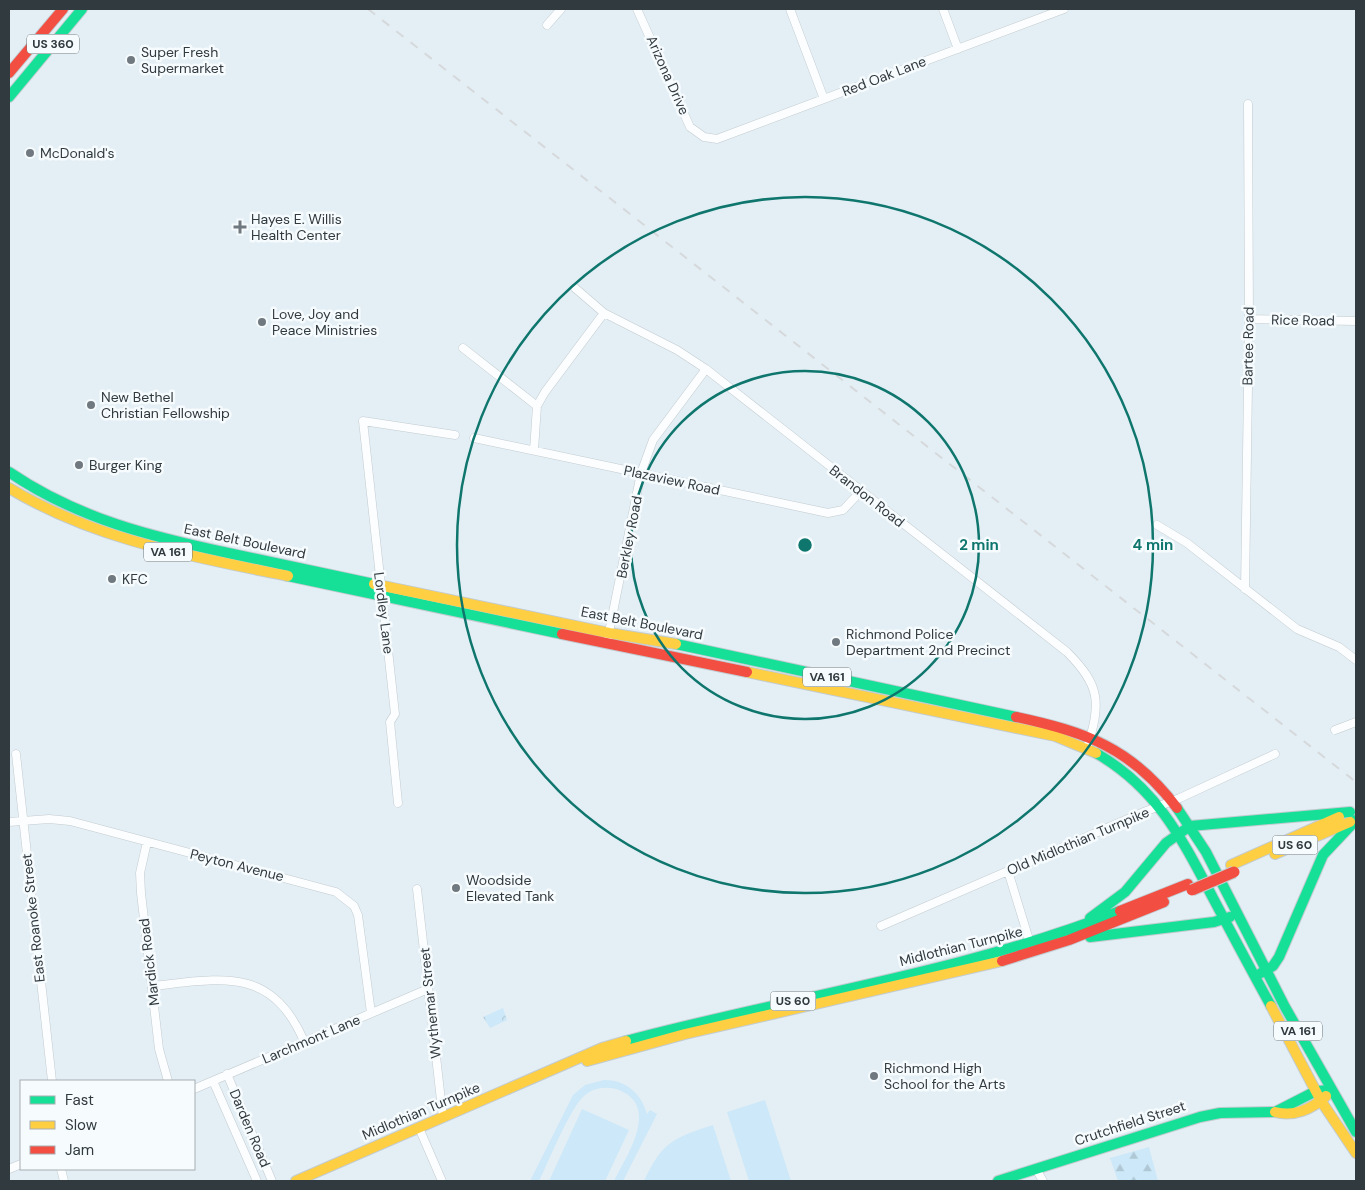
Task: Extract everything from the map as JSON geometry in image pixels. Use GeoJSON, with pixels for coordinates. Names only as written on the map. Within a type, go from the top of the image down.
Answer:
{"type":"FeatureCollection","features":[{"type":"Feature","properties":{"kind":"main road","name":"US 360"},"geometry":{"type":"LineString","coordinates":[[9,73],[63,9]]}},
{"type":"Feature","properties":{"kind":"main road","name":"US 360"},"geometry":{"type":"LineString","coordinates":[[9,97],[82,9]]}},
{"type":"Feature","properties":{"kind":"main road","name":"East Belt Boulevard"},"geometry":{"type":"LineString","coordinates":[[9,472],[59,501],[130,531],[380,585],[608,638]]}},
{"type":"Feature","properties":{"kind":"main road","name":"East Belt Boulevard"},"geometry":{"type":"LineString","coordinates":[[9,488],[56,514],[130,543],[383,598],[608,638],[662,641],[1025,719],[1089,742],[1140,766],[1155,779],[1190,826],[1237,913]]}},
{"type":"Feature","properties":{"kind":"main road","name":"East Belt Boulevard"},"geometry":{"type":"LineString","coordinates":[[1089,742],[1129,774],[1162,809],[1178,832],[1225,920]]}},
{"type":"Feature","properties":{"kind":"main road"},"geometry":{"type":"LineString","coordinates":[[1162,809],[1167,835],[1164,845]]}},
{"type":"Feature","properties":{"kind":"main road"},"geometry":{"type":"LineString","coordinates":[[1076,928],[1119,898],[1135,882],[1164,845],[1178,832],[1190,826],[1355,815]]}},
{"type":"Feature","properties":{"kind":"main road"},"geometry":{"type":"LineString","coordinates":[[1258,982],[1279,957],[1323,855],[1355,815]]}},
{"type":"Feature","properties":{"kind":"main road","name":"Midlothian Turnpike"},"geometry":{"type":"LineString","coordinates":[[559,1068],[685,1034],[965,971],[1069,940],[1355,815]]}},
{"type":"Feature","properties":{"kind":"main road","name":"Midlothian Turnpike"},"geometry":{"type":"LineString","coordinates":[[296,1181],[602,1048],[641,1037],[944,967],[1030,943],[1190,887]]}},
{"type":"Feature","properties":{"kind":"main road"},"geometry":{"type":"LineString","coordinates":[[1069,940],[1225,920],[1237,913]]}},
{"type":"Feature","properties":{"kind":"main road","name":"VA 161"},"geometry":{"type":"LineString","coordinates":[[1237,913],[1266,971],[1356,1132]]}},
{"type":"Feature","properties":{"kind":"main road","name":"VA 161"},"geometry":{"type":"LineString","coordinates":[[1225,920],[1319,1096],[1356,1153]]}},
{"type":"Feature","properties":{"kind":"main road","name":"Crutchfield Street"},"geometry":{"type":"LineString","coordinates":[[998,1181],[1200,1117],[1220,1114],[1275,1112],[1332,1090]]}},
{"type":"Feature","properties":{"kind":"street"},"geometry":{"type":"LineString","coordinates":[[547,25],[561,9]]}},
{"type":"Feature","properties":{"kind":"street","name":"Arizona Drive"},"geometry":{"type":"LineString","coordinates":[[637,9],[690,127],[704,137]]}},
{"type":"Feature","properties":{"kind":"street"},"geometry":{"type":"LineString","coordinates":[[790,9],[824,99]]}},
{"type":"Feature","properties":{"kind":"street"},"geometry":{"type":"LineString","coordinates":[[943,9],[958,48]]}},
{"type":"Feature","properties":{"kind":"street","name":"Red Oak Lane"},"geometry":{"type":"LineString","coordinates":[[704,137],[717,139],[1064,9]]}},
{"type":"Feature","properties":{"kind":"street","name":"Bartee Road"},"geometry":{"type":"LineString","coordinates":[[1245,589],[1249,319],[1248,104]]}},
{"type":"Feature","properties":{"kind":"street","name":"Brandon Road"},"geometry":{"type":"LineString","coordinates":[[575,288],[604,313],[677,350],[706,369],[1067,652],[1086,671],[1096,697],[1089,742]]}},
{"type":"Feature","properties":{"kind":"street"},"geometry":{"type":"LineString","coordinates":[[534,450],[537,406],[552,379],[604,313]]}},
{"type":"Feature","properties":{"kind":"street","name":"Rice Road"},"geometry":{"type":"LineString","coordinates":[[1249,319],[1356,322]]}},
{"type":"Feature","properties":{"kind":"street"},"geometry":{"type":"LineString","coordinates":[[463,348],[537,406]]}},
{"type":"Feature","properties":{"kind":"street","name":"Berkley Road"},"geometry":{"type":"LineString","coordinates":[[608,638],[641,473],[653,440],[706,369]]}},
{"type":"Feature","properties":{"kind":"street","name":"Lordley Lane"},"geometry":{"type":"LineString","coordinates":[[398,803],[390,722],[396,714],[362,421],[455,435]]}},
{"type":"Feature","properties":{"kind":"street","name":"Plazaview Road"},"geometry":{"type":"LineString","coordinates":[[474,438],[828,513],[843,510],[861,491]]}},
{"type":"Feature","properties":{"kind":"street"},"geometry":{"type":"LineString","coordinates":[[1157,525],[1187,543],[1297,629],[1339,647],[1356,660]]}},
{"type":"Feature","properties":{"kind":"street"},"geometry":{"type":"LineString","coordinates":[[1335,730],[1356,722]]}},
{"type":"Feature","properties":{"kind":"street","name":"East Roanoke Street"},"geometry":{"type":"LineString","coordinates":[[16,754],[52,1080]]}},
{"type":"Feature","properties":{"kind":"street","name":"Old Midlothian Turnpike"},"geometry":{"type":"LineString","coordinates":[[882,926],[1008,871],[1162,809],[1172,801],[1275,754]]}},
{"type":"Feature","properties":{"kind":"street","name":"Peyton Avenue"},"geometry":{"type":"LineString","coordinates":[[9,822],[49,819],[70,821],[336,892],[347,899],[358,914],[371,1013]]}},
{"type":"Feature","properties":{"kind":"street","name":"Mardick Road"},"geometry":{"type":"LineString","coordinates":[[146,842],[140,882],[159,1049],[168,1080]]}},
{"type":"Feature","properties":{"kind":"street"},"geometry":{"type":"LineString","coordinates":[[1008,871],[1030,943]]}},
{"type":"Feature","properties":{"kind":"street","name":"Wythemar Street"},"geometry":{"type":"LineString","coordinates":[[417,889],[443,1118]]}},
{"type":"Feature","properties":{"kind":"street"},"geometry":{"type":"LineString","coordinates":[[152,986],[218,980],[233,980],[254,986],[274,998],[286,1011],[304,1041]]}},
{"type":"Feature","properties":{"kind":"street","name":"Larchmont Lane"},"geometry":{"type":"LineString","coordinates":[[195,1089],[428,989]]}},
{"type":"Feature","properties":{"kind":"street","name":"Darden Road"},"geometry":{"type":"LineString","coordinates":[[227,1074],[272,1181]]}},
{"type":"Feature","properties":{"kind":"street","name":"Darden Road"},"geometry":{"type":"LineString","coordinates":[[213,1081],[257,1181]]}},
{"type":"Feature","properties":{"kind":"street"},"geometry":{"type":"LineString","coordinates":[[419,1128],[442,1181]]}},
{"type":"Feature","properties":{"kind":"street"},"geometry":{"type":"LineString","coordinates":[[1036,1169],[1043,1181]]}},
{"type":"Feature","properties":{"kind":"green space"},"geometry":{"type":"Polygon","coordinates":[[[503,1008],[507,1020],[490,1028],[483,1017],[503,1008]]]}},
{"type":"Feature","properties":{"kind":"green space"},"geometry":{"type":"Polygon","coordinates":[[[604,1080],[626,1085],[637,1094],[647,1114],[650,1110],[657,1114],[623,1181],[614,1181],[637,1131],[639,1118],[637,1106],[630,1096],[616,1089],[599,1088],[591,1091],[578,1102],[539,1181],[530,1181],[573,1095],[585,1085],[604,1080]]]}},
{"type":"Feature","properties":{"kind":"green space"},"geometry":{"type":"Polygon","coordinates":[[[765,1100],[791,1181],[749,1181],[727,1112],[765,1100]]]}},
{"type":"Feature","properties":{"kind":"green space"},"geometry":{"type":"Polygon","coordinates":[[[582,1109],[629,1130],[605,1181],[549,1181],[582,1109]]]}},
{"type":"Feature","properties":{"kind":"green space"},"geometry":{"type":"Polygon","coordinates":[[[713,1125],[731,1181],[644,1181],[650,1168],[670,1143],[678,1138],[713,1125]]]}},
{"type":"Feature","properties":{"kind":"green space"},"geometry":{"type":"Polygon","coordinates":[[[1149,1147],[1158,1181],[1118,1181],[1110,1158],[1149,1147]]]}},
{"type":"Feature","properties":{"kind":"railway"},"geometry":{"type":"LineString","coordinates":[[368,9],[1356,782]]}},
{"type":"Feature","properties":{"kind":"traffic: fast"},"geometry":{"type":"LineString","coordinates":[[9,97],[82,9]]}},
{"type":"Feature","properties":{"kind":"traffic: fast"},"geometry":{"type":"LineString","coordinates":[[9,472],[62,502],[89,514],[145,533],[203,548],[374,584]]}},
{"type":"Feature","properties":{"kind":"traffic: fast"},"geometry":{"type":"LineString","coordinates":[[288,576],[562,634]]}},
{"type":"Feature","properties":{"kind":"traffic: fast"},"geometry":{"type":"LineString","coordinates":[[676,644],[1016,717]]}},
{"type":"Feature","properties":{"kind":"traffic: fast"},"geometry":{"type":"LineString","coordinates":[[1096,753],[1136,782],[1166,816],[1190,855],[1271,1006]]}},
{"type":"Feature","properties":{"kind":"traffic: fast"},"geometry":{"type":"LineString","coordinates":[[1177,808],[1206,852],[1285,1007],[1356,1132]]}},
{"type":"Feature","properties":{"kind":"traffic: fast"},"geometry":{"type":"LineString","coordinates":[[1090,918],[1125,892],[1166,843],[1190,826],[1350,812]]}},
{"type":"Feature","properties":{"kind":"traffic: fast"},"geometry":{"type":"LineString","coordinates":[[1261,973],[1273,966],[1279,957],[1323,855],[1356,820]]}},
{"type":"Feature","properties":{"kind":"traffic: fast"},"geometry":{"type":"LineString","coordinates":[[626,1041],[938,968],[1060,933],[1120,911]]}},
{"type":"Feature","properties":{"kind":"traffic: fast"},"geometry":{"type":"LineString","coordinates":[[1090,937],[1214,922],[1230,917]]}},
{"type":"Feature","properties":{"kind":"traffic: fast"},"geometry":{"type":"LineString","coordinates":[[998,1181],[1200,1117],[1220,1113],[1275,1112],[1316,1091],[1332,1090]]}},
{"type":"Feature","properties":{"kind":"traffic: slow"},"geometry":{"type":"LineString","coordinates":[[9,488],[75,521],[109,533],[180,553],[288,576]]}},
{"type":"Feature","properties":{"kind":"traffic: slow"},"geometry":{"type":"LineString","coordinates":[[374,584],[609,633],[676,644]]}},
{"type":"Feature","properties":{"kind":"traffic: slow"},"geometry":{"type":"LineString","coordinates":[[747,672],[1055,736],[1096,753]]}},
{"type":"Feature","properties":{"kind":"traffic: slow"},"geometry":{"type":"LineString","coordinates":[[1231,865],[1339,817]]}},
{"type":"Feature","properties":{"kind":"traffic: slow"},"geometry":{"type":"LineString","coordinates":[[1275,854],[1350,822]]}},
{"type":"Feature","properties":{"kind":"traffic: slow"},"geometry":{"type":"LineString","coordinates":[[587,1061],[685,1034],[1002,961]]}},
{"type":"Feature","properties":{"kind":"traffic: slow"},"geometry":{"type":"LineString","coordinates":[[1271,1006],[1321,1101],[1356,1153]]}},
{"type":"Feature","properties":{"kind":"traffic: slow"},"geometry":{"type":"LineString","coordinates":[[296,1181],[602,1048],[626,1041]]}},
{"type":"Feature","properties":{"kind":"traffic: slow"},"geometry":{"type":"LineString","coordinates":[[1275,1112],[1296,1113],[1315,1105],[1326,1096]]}},
{"type":"Feature","properties":{"kind":"traffic: jam"},"geometry":{"type":"LineString","coordinates":[[9,73],[63,9]]}},
{"type":"Feature","properties":{"kind":"traffic: jam"},"geometry":{"type":"LineString","coordinates":[[562,634],[747,672]]}},
{"type":"Feature","properties":{"kind":"traffic: jam"},"geometry":{"type":"LineString","coordinates":[[1016,717],[1064,729],[1106,746],[1125,757],[1143,771],[1160,787],[1177,808]]}},
{"type":"Feature","properties":{"kind":"traffic: jam"},"geometry":{"type":"LineString","coordinates":[[1192,890],[1234,872]]}},
{"type":"Feature","properties":{"kind":"traffic: jam"},"geometry":{"type":"LineString","coordinates":[[1120,911],[1188,884]]}},
{"type":"Feature","properties":{"kind":"traffic: jam"},"geometry":{"type":"LineString","coordinates":[[1002,961],[1069,940],[1164,902]]}},
{"type":"Feature","properties":{"kind":"place","name":"Super Fresh Supermarket"},"geometry":{"type":"Point","coordinates":[131,60]}},
{"type":"Feature","properties":{"kind":"place","name":"McDonald's"},"geometry":{"type":"Point","coordinates":[30,153]}},
{"type":"Feature","properties":{"kind":"place","name":"Hayes E. Willis Health Center"},"geometry":{"type":"Point","coordinates":[240,227]}},
{"type":"Feature","properties":{"kind":"place","name":"Love, Joy and Peace Ministries"},"geometry":{"type":"Point","coordinates":[262,322]}},
{"type":"Feature","properties":{"kind":"place","name":"New Bethel Christian Fellowship"},"geometry":{"type":"Point","coordinates":[91,405]}},
{"type":"Feature","properties":{"kind":"place","name":"Burger King"},"geometry":{"type":"Point","coordinates":[79,465]}},
{"type":"Feature","properties":{"kind":"place","name":"KFC"},"geometry":{"type":"Point","coordinates":[112,579]}},
{"type":"Feature","properties":{"kind":"place","name":"Richmond Police Department 2nd Precinct"},"geometry":{"type":"Point","coordinates":[836,642]}},
{"type":"Feature","properties":{"kind":"place","name":"Woodside Elevated Tank"},"geometry":{"type":"Point","coordinates":[456,888]}},
{"type":"Feature","properties":{"kind":"place","name":"Richmond High School for the Arts"},"geometry":{"type":"Point","coordinates":[874,1076]}}]}
